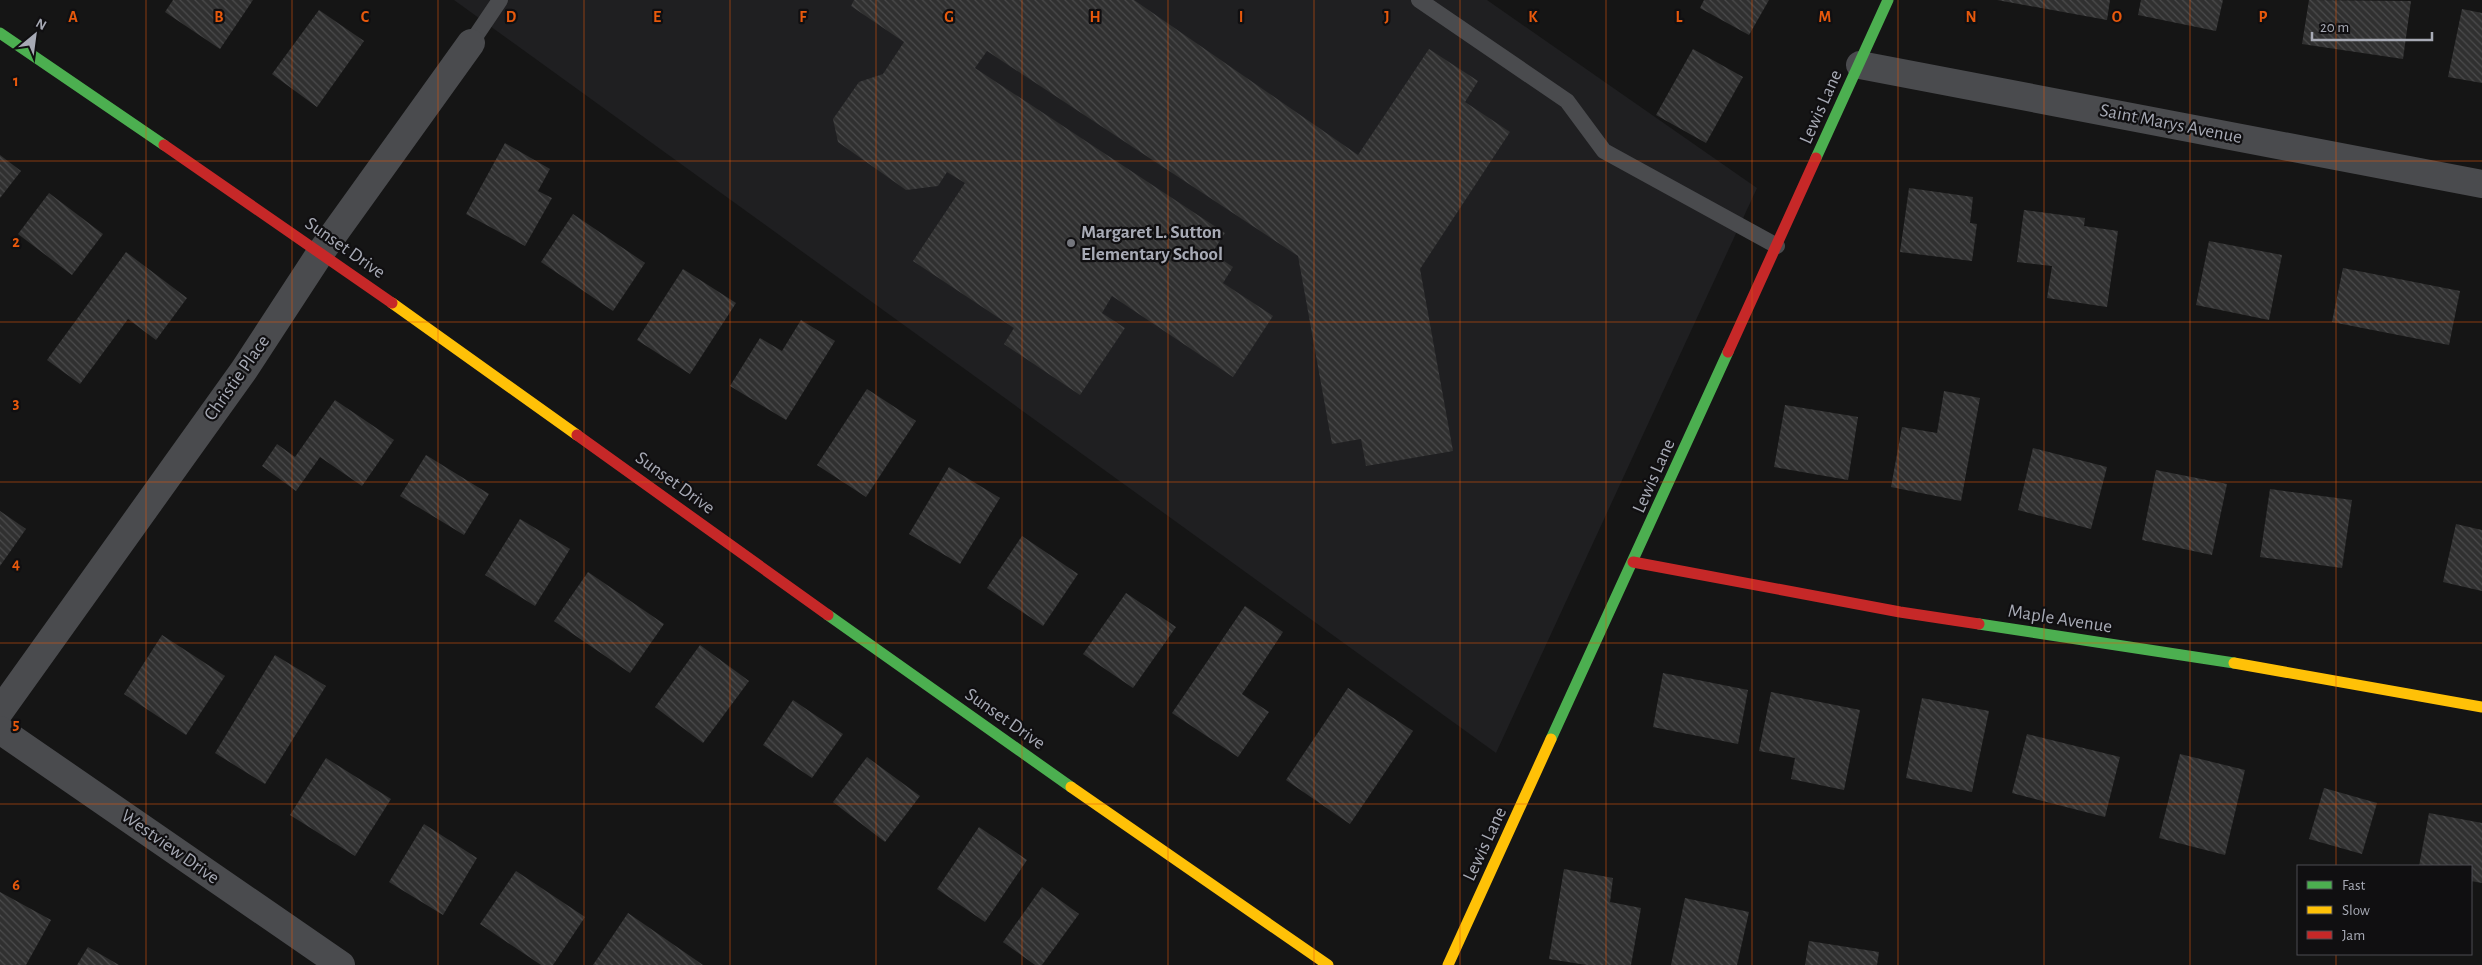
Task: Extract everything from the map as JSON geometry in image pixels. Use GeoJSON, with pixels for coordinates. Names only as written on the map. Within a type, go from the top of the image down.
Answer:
{"type":"FeatureCollection","features":[{"type":"Feature","properties":{"kind":"street","name":"Lewis Lane"},"geometry":{"type":"LineString","coordinates":[[1448,965],[1634,562],[1888,0]]}},
{"type":"Feature","properties":{"kind":"street","name":"Sunset Drive"},"geometry":{"type":"LineString","coordinates":[[0,33],[321,252],[1000,737],[1328,965]]}},
{"type":"Feature","properties":{"kind":"street","name":"Christie Place"},"geometry":{"type":"LineString","coordinates":[[0,711],[244,370],[321,252],[471,43]]}},
{"type":"Feature","properties":{"kind":"street","name":"Saint Marys Avenue"},"geometry":{"type":"LineString","coordinates":[[1860,65],[2482,184]]}},
{"type":"Feature","properties":{"kind":"street","name":"Maple Avenue"},"geometry":{"type":"LineString","coordinates":[[1634,562],[1900,612],[2279,670],[2482,707]]}},
{"type":"Feature","properties":{"kind":"street","name":"Westview Drive"},"geometry":{"type":"LineString","coordinates":[[0,730],[341,965]]}},
{"type":"Feature","properties":{"kind":"lane"},"geometry":{"type":"LineString","coordinates":[[471,43],[500,0]]}},
{"type":"Feature","properties":{"kind":"lane"},"geometry":{"type":"LineString","coordinates":[[1419,0],[1567,101],[1604,151],[1777,246]]}},
{"type":"Feature","properties":{"kind":"shaded area"},"geometry":{"type":"Polygon","coordinates":[[[454,0],[1487,0],[1757,188],[1496,753],[454,0]]]}},
{"type":"Feature","properties":{"kind":"building"},"geometry":{"type":"Polygon","coordinates":[[[173,0],[253,0],[220,49],[165,12],[173,0]]]}},
{"type":"Feature","properties":{"kind":"building","name":"Margaret L. Sutton Elementary School"},"geometry":{"type":"Polygon","coordinates":[[[854,0],[1134,0],[1358,155],[1429,49],[1478,81],[1465,102],[1510,132],[1420,269],[1453,451],[1366,466],[1361,439],[1332,444],[1298,256],[987,51],[975,68],[1225,233],[1212,253],[1233,267],[1223,283],[1273,316],[1233,377],[1112,296],[1102,313],[1125,328],[1080,395],[1004,344],[1014,328],[913,261],[965,183],[947,172],[938,186],[906,190],[838,142],[833,119],[859,82],[883,74],[904,42],[851,6],[854,0]]]}},
{"type":"Feature","properties":{"kind":"building"},"geometry":{"type":"Polygon","coordinates":[[[1704,0],[1769,0],[1749,35],[1700,8],[1704,0]]]}},
{"type":"Feature","properties":{"kind":"building"},"geometry":{"type":"Polygon","coordinates":[[[1997,0],[2110,0],[2107,20],[1997,0]]]}},
{"type":"Feature","properties":{"kind":"building"},"geometry":{"type":"Polygon","coordinates":[[[2141,0],[2223,0],[2216,31],[2138,15],[2141,0]]]}},
{"type":"Feature","properties":{"kind":"building"},"geometry":{"type":"Polygon","coordinates":[[[2309,0],[2411,1],[2403,59],[2302,44],[2309,0]]]}},
{"type":"Feature","properties":{"kind":"building"},"geometry":{"type":"Polygon","coordinates":[[[2462,9],[2482,13],[2482,83],[2448,77],[2462,9]]]}},
{"type":"Feature","properties":{"kind":"building"},"geometry":{"type":"Polygon","coordinates":[[[319,10],[364,41],[317,107],[272,74],[319,10]]]}},
{"type":"Feature","properties":{"kind":"building"},"geometry":{"type":"Polygon","coordinates":[[[1693,49],[1743,77],[1706,143],[1656,115],[1693,49]]]}},
{"type":"Feature","properties":{"kind":"building"},"geometry":{"type":"Polygon","coordinates":[[[505,143],[550,169],[538,191],[552,198],[525,246],[466,214],[505,143]]]}},
{"type":"Feature","properties":{"kind":"building"},"geometry":{"type":"Polygon","coordinates":[[[0,155],[21,171],[0,198],[0,155]]]}},
{"type":"Feature","properties":{"kind":"building"},"geometry":{"type":"Polygon","coordinates":[[[1909,188],[1973,197],[1970,223],[1977,224],[1972,261],[1900,252],[1909,188]]]}},
{"type":"Feature","properties":{"kind":"building"},"geometry":{"type":"Polygon","coordinates":[[[49,193],[103,234],[72,275],[18,234],[49,193]]]}},
{"type":"Feature","properties":{"kind":"building"},"geometry":{"type":"Polygon","coordinates":[[[2024,210],[2085,218],[2084,226],[2118,231],[2107,307],[2047,298],[2052,266],[2017,262],[2024,210]]]}},
{"type":"Feature","properties":{"kind":"building"},"geometry":{"type":"Polygon","coordinates":[[[573,214],[645,263],[613,311],[541,262],[573,214]]]}},
{"type":"Feature","properties":{"kind":"building"},"geometry":{"type":"Polygon","coordinates":[[[2209,241],[2282,255],[2269,320],[2196,305],[2209,241]]]}},
{"type":"Feature","properties":{"kind":"building"},"geometry":{"type":"Polygon","coordinates":[[[126,252],[187,298],[156,340],[128,319],[80,384],[47,360],[126,252]]]}},
{"type":"Feature","properties":{"kind":"building"},"geometry":{"type":"Polygon","coordinates":[[[2343,268],[2460,291],[2449,345],[2332,322],[2343,268]]]}},
{"type":"Feature","properties":{"kind":"building"},"geometry":{"type":"Polygon","coordinates":[[[683,269],[736,303],[690,374],[637,340],[683,269]]]}},
{"type":"Feature","properties":{"kind":"building"},"geometry":{"type":"Polygon","coordinates":[[[801,320],[835,341],[786,420],[730,386],[760,338],[782,351],[801,320]]]}},
{"type":"Feature","properties":{"kind":"building"},"geometry":{"type":"Polygon","coordinates":[[[867,389],[916,421],[866,497],[817,465],[867,389]]]}},
{"type":"Feature","properties":{"kind":"building"},"geometry":{"type":"Polygon","coordinates":[[[1944,391],[1980,398],[1961,501],[1891,487],[1902,427],[1937,433],[1944,391]]]}},
{"type":"Feature","properties":{"kind":"building"},"geometry":{"type":"Polygon","coordinates":[[[335,400],[394,440],[362,486],[320,457],[296,491],[262,466],[277,444],[295,457],[335,400]]]}},
{"type":"Feature","properties":{"kind":"building"},"geometry":{"type":"Polygon","coordinates":[[[1785,405],[1858,417],[1848,480],[1774,467],[1785,405]]]}},
{"type":"Feature","properties":{"kind":"building"},"geometry":{"type":"Polygon","coordinates":[[[2033,448],[2107,467],[2091,529],[2018,510],[2033,448]]]}},
{"type":"Feature","properties":{"kind":"building"},"geometry":{"type":"Polygon","coordinates":[[[426,455],[489,494],[464,535],[400,496],[426,455]]]}},
{"type":"Feature","properties":{"kind":"building"},"geometry":{"type":"Polygon","coordinates":[[[949,467],[1000,498],[960,564],[909,534],[949,467]]]}},
{"type":"Feature","properties":{"kind":"building"},"geometry":{"type":"Polygon","coordinates":[[[2156,470],[2227,484],[2212,555],[2142,540],[2156,470]]]}},
{"type":"Feature","properties":{"kind":"building"},"geometry":{"type":"Polygon","coordinates":[[[2270,489],[2352,500],[2342,568],[2260,557],[2270,489]]]}},
{"type":"Feature","properties":{"kind":"building"},"geometry":{"type":"Polygon","coordinates":[[[0,511],[26,529],[0,566],[0,511]]]}},
{"type":"Feature","properties":{"kind":"building"},"geometry":{"type":"Polygon","coordinates":[[[520,519],[570,549],[535,606],[485,575],[520,519]]]}},
{"type":"Feature","properties":{"kind":"building"},"geometry":{"type":"Polygon","coordinates":[[[2456,524],[2482,530],[2482,591],[2443,582],[2456,524]]]}},
{"type":"Feature","properties":{"kind":"building"},"geometry":{"type":"Polygon","coordinates":[[[1022,536],[1078,574],[1043,626],[987,588],[1022,536]]]}},
{"type":"Feature","properties":{"kind":"building"},"geometry":{"type":"Polygon","coordinates":[[[588,572],[664,624],[630,673],[554,621],[588,572]]]}},
{"type":"Feature","properties":{"kind":"building"},"geometry":{"type":"Polygon","coordinates":[[[1126,593],[1176,627],[1133,688],[1083,654],[1126,593]]]}},
{"type":"Feature","properties":{"kind":"building"},"geometry":{"type":"Polygon","coordinates":[[[1245,606],[1283,632],[1242,694],[1269,712],[1238,757],[1172,713],[1245,606]]]}},
{"type":"Feature","properties":{"kind":"building"},"geometry":{"type":"Polygon","coordinates":[[[162,635],[225,676],[186,735],[124,694],[162,635]]]}},
{"type":"Feature","properties":{"kind":"building"},"geometry":{"type":"Polygon","coordinates":[[[700,645],[749,681],[703,743],[655,707],[700,645]]]}},
{"type":"Feature","properties":{"kind":"building"},"geometry":{"type":"Polygon","coordinates":[[[275,655],[326,686],[265,784],[215,753],[275,655]]]}},
{"type":"Feature","properties":{"kind":"building"},"geometry":{"type":"Polygon","coordinates":[[[1663,673],[1748,690],[1738,744],[1653,727],[1663,673]]]}},
{"type":"Feature","properties":{"kind":"building"},"geometry":{"type":"Polygon","coordinates":[[[1348,688],[1413,731],[1350,824],[1286,780],[1348,688]]]}},
{"type":"Feature","properties":{"kind":"building"},"geometry":{"type":"Polygon","coordinates":[[[1771,692],[1860,710],[1844,790],[1791,779],[1795,758],[1759,751],[1771,692]]]}},
{"type":"Feature","properties":{"kind":"building"},"geometry":{"type":"Polygon","coordinates":[[[1922,698],[1989,711],[1972,792],[1906,778],[1922,698]]]}},
{"type":"Feature","properties":{"kind":"building"},"geometry":{"type":"Polygon","coordinates":[[[793,700],[843,734],[812,778],[763,745],[793,700]]]}},
{"type":"Feature","properties":{"kind":"building"},"geometry":{"type":"Polygon","coordinates":[[[2027,734],[2120,757],[2105,817],[2012,793],[2027,734]]]}},
{"type":"Feature","properties":{"kind":"building"},"geometry":{"type":"Polygon","coordinates":[[[2180,754],[2245,770],[2225,855],[2159,838],[2180,754]]]}},
{"type":"Feature","properties":{"kind":"building"},"geometry":{"type":"Polygon","coordinates":[[[867,757],[920,796],[885,842],[833,802],[867,757]]]}},
{"type":"Feature","properties":{"kind":"building"},"geometry":{"type":"Polygon","coordinates":[[[326,758],[391,799],[355,856],[290,815],[326,758]]]}},
{"type":"Feature","properties":{"kind":"building"},"geometry":{"type":"Polygon","coordinates":[[[2324,788],[2377,803],[2362,854],[2309,839],[2324,788]]]}},
{"type":"Feature","properties":{"kind":"building"},"geometry":{"type":"Polygon","coordinates":[[[2429,813],[2482,823],[2482,883],[2472,881],[2472,865],[2419,865],[2429,813]]]}},
{"type":"Feature","properties":{"kind":"building"},"geometry":{"type":"Polygon","coordinates":[[[424,824],[477,858],[443,915],[389,882],[424,824]]]}},
{"type":"Feature","properties":{"kind":"building"},"geometry":{"type":"Polygon","coordinates":[[[979,827],[1027,860],[985,922],[937,889],[979,827]]]}},
{"type":"Feature","properties":{"kind":"building"},"geometry":{"type":"Polygon","coordinates":[[[1564,869],[1613,878],[1610,902],[1641,908],[1631,965],[1587,965],[1549,959],[1564,869]]]}},
{"type":"Feature","properties":{"kind":"building"},"geometry":{"type":"Polygon","coordinates":[[[516,871],[585,917],[553,965],[541,965],[480,924],[516,871]]]}},
{"type":"Feature","properties":{"kind":"building"},"geometry":{"type":"Polygon","coordinates":[[[1042,887],[1079,914],[1042,965],[1035,965],[1003,942],[1042,887]]]}},
{"type":"Feature","properties":{"kind":"building"},"geometry":{"type":"Polygon","coordinates":[[[0,892],[51,920],[26,965],[0,965],[0,892]]]}},
{"type":"Feature","properties":{"kind":"building"},"geometry":{"type":"Polygon","coordinates":[[[1685,898],[1749,912],[1737,965],[1671,965],[1685,898]]]}},
{"type":"Feature","properties":{"kind":"building"},"geometry":{"type":"Polygon","coordinates":[[[628,913],[703,965],[593,965],[628,913]]]}},
{"type":"Feature","properties":{"kind":"building"},"geometry":{"type":"Polygon","coordinates":[[[1809,941],[1879,952],[1877,965],[1805,965],[1809,941]]]}},
{"type":"Feature","properties":{"kind":"building"},"geometry":{"type":"Polygon","coordinates":[[[88,947],[119,965],[77,965],[88,947]]]}},
{"type":"Feature","properties":{"kind":"traffic: fast"},"geometry":{"type":"LineString","coordinates":[[1816,158],[1888,0]]}},
{"type":"Feature","properties":{"kind":"traffic: fast"},"geometry":{"type":"LineString","coordinates":[[0,33],[164,145]]}},
{"type":"Feature","properties":{"kind":"traffic: fast"},"geometry":{"type":"LineString","coordinates":[[1551,739],[1728,352]]}},
{"type":"Feature","properties":{"kind":"traffic: fast"},"geometry":{"type":"LineString","coordinates":[[828,615],[1071,787]]}},
{"type":"Feature","properties":{"kind":"traffic: fast"},"geometry":{"type":"LineString","coordinates":[[1979,624],[2234,663]]}},
{"type":"Feature","properties":{"kind":"traffic: slow"},"geometry":{"type":"LineString","coordinates":[[392,303],[577,435]]}},
{"type":"Feature","properties":{"kind":"traffic: slow"},"geometry":{"type":"LineString","coordinates":[[2234,663],[2482,707]]}},
{"type":"Feature","properties":{"kind":"traffic: slow"},"geometry":{"type":"LineString","coordinates":[[1448,965],[1551,739]]}},
{"type":"Feature","properties":{"kind":"traffic: slow"},"geometry":{"type":"LineString","coordinates":[[1071,787],[1328,965]]}},
{"type":"Feature","properties":{"kind":"traffic: jam"},"geometry":{"type":"LineString","coordinates":[[164,145],[392,303]]}},
{"type":"Feature","properties":{"kind":"traffic: jam"},"geometry":{"type":"LineString","coordinates":[[1728,352],[1816,158]]}},
{"type":"Feature","properties":{"kind":"traffic: jam"},"geometry":{"type":"LineString","coordinates":[[577,435],[828,615]]}},
{"type":"Feature","properties":{"kind":"traffic: jam"},"geometry":{"type":"LineString","coordinates":[[1633,562],[1900,612],[1979,624]]}},
{"type":"Feature","properties":{"kind":"place","name":"Margaret L. Sutton Elementary School"},"geometry":{"type":"Point","coordinates":[1071,243]}}]}
